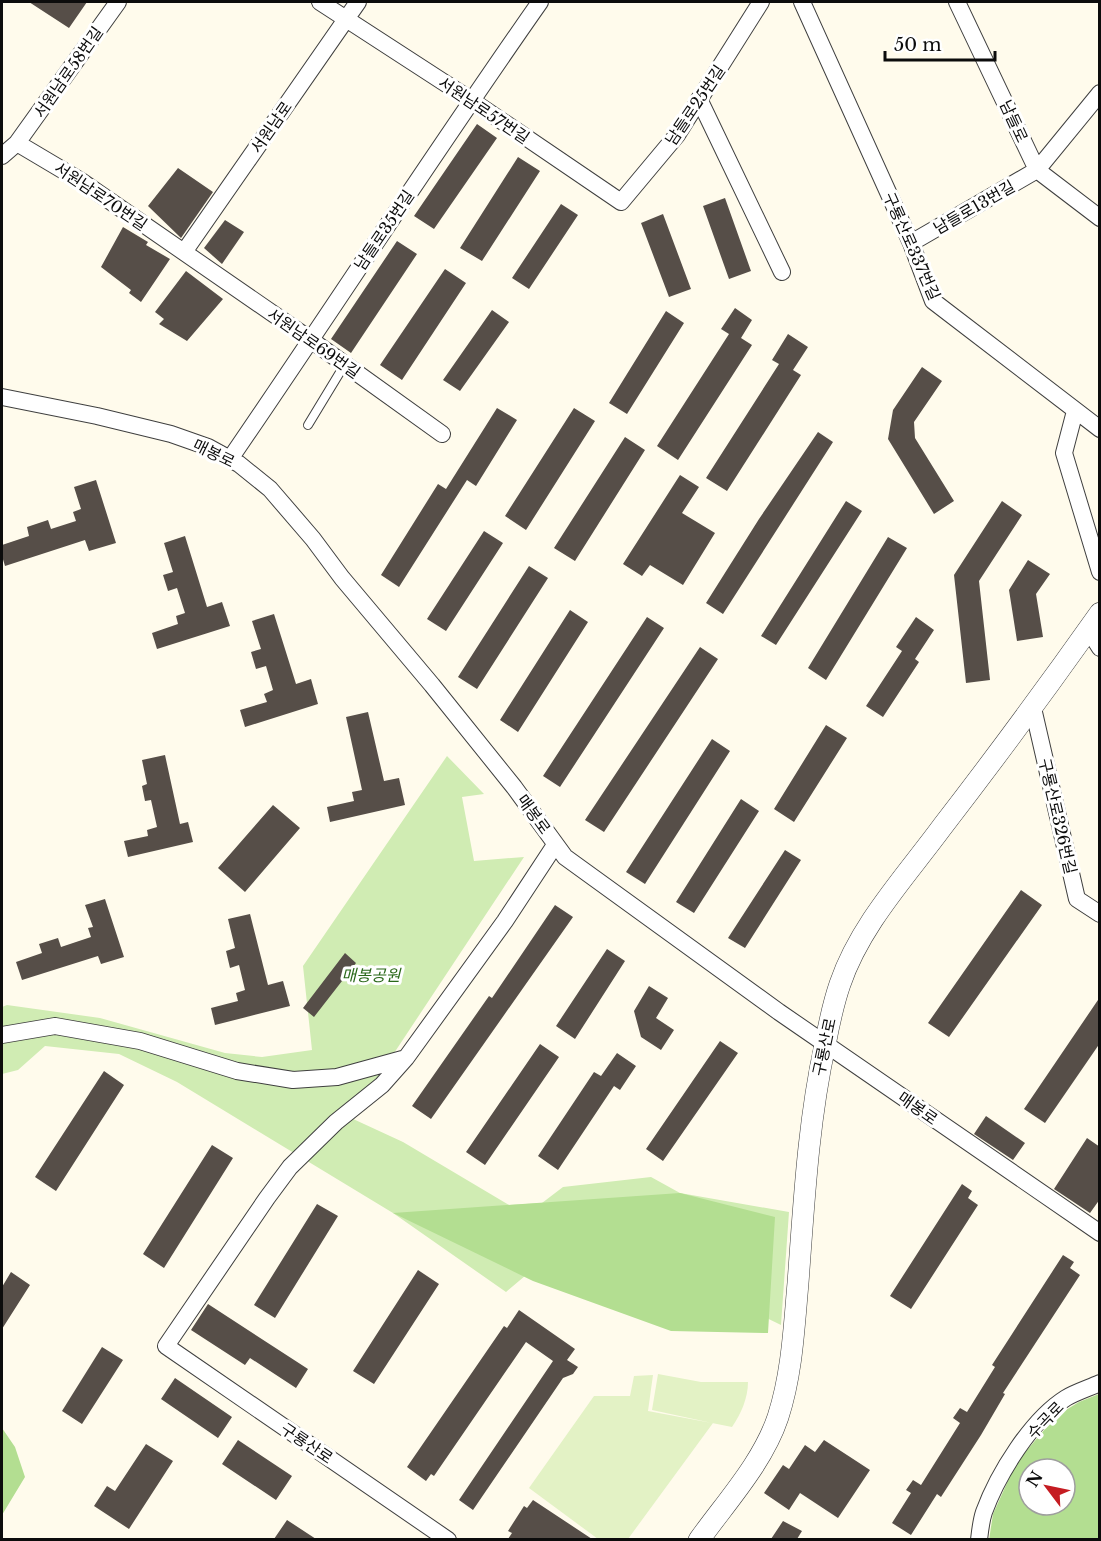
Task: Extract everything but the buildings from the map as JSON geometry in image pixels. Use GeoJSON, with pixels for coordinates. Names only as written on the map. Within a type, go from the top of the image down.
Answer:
{"type":"FeatureCollection","features":[{"type":"Feature","properties":{"kind":"street","name":"서원남로58번길"},"geometry":{"type":"LineString","coordinates":[[2,156],[17,143],[118,2]]}},
{"type":"Feature","properties":{"kind":"street"},"geometry":{"type":"LineString","coordinates":[[320,2],[346,19]]}},
{"type":"Feature","properties":{"kind":"street","name":"서원남로"},"geometry":{"type":"LineString","coordinates":[[184,252],[358,2]]}},
{"type":"Feature","properties":{"kind":"street","name":"남들로35번길"},"geometry":{"type":"LineString","coordinates":[[230,459],[471,100],[540,2]]}},
{"type":"Feature","properties":{"kind":"street","name":"남들로25번길"},"geometry":{"type":"LineString","coordinates":[[621,202],[676,135],[761,2]]}},
{"type":"Feature","properties":{"kind":"street","name":"구룡산로337번길"},"geometry":{"type":"LineString","coordinates":[[802,2],[911,243],[933,302],[1100,429]]}},
{"type":"Feature","properties":{"kind":"street","name":"남들로"},"geometry":{"type":"LineString","coordinates":[[957,2],[1037,170],[1100,218]]}},
{"type":"Feature","properties":{"kind":"street","name":"서원남로57번길"},"geometry":{"type":"LineString","coordinates":[[346,19],[471,100],[621,202]]}},
{"type":"Feature","properties":{"kind":"street"},"geometry":{"type":"LineString","coordinates":[[1037,170],[1100,93]]}},
{"type":"Feature","properties":{"kind":"street"},"geometry":{"type":"LineString","coordinates":[[699,99],[782,272]]}},
{"type":"Feature","properties":{"kind":"street","name":"서원남로70번길"},"geometry":{"type":"LineString","coordinates":[[17,143],[81,181],[184,252]]}},
{"type":"Feature","properties":{"kind":"street","name":"남들로13번길"},"geometry":{"type":"LineString","coordinates":[[911,243],[1037,170]]}},
{"type":"Feature","properties":{"kind":"street","name":"서원남로69번길"},"geometry":{"type":"LineString","coordinates":[[184,252],[442,434]]}},
{"type":"Feature","properties":{"kind":"street","name":"매봉로"},"geometry":{"type":"LineString","coordinates":[[2,397],[171,434],[208,447],[239,464],[270,489],[313,539],[342,578],[514,787],[565,857],[779,1012],[1100,1233]]}},
{"type":"Feature","properties":{"kind":"street"},"geometry":{"type":"LineString","coordinates":[[1075,411],[1064,453],[1100,572]]}},
{"type":"Feature","properties":{"kind":"street"},"geometry":{"type":"LineString","coordinates":[[1094,621],[1100,648]]}},
{"type":"Feature","properties":{"kind":"street","name":"구룡산로"},"geometry":{"type":"LineString","coordinates":[[699,1539],[754,1464],[769,1439],[778,1419],[787,1384],[793,1339],[809,1142],[818,1076],[830,1016],[840,984],[860,940],[880,910],[1033,708],[1094,621]]}},
{"type":"Feature","properties":{"kind":"street","name":"구룡산로326번길"},"geometry":{"type":"LineString","coordinates":[[1033,708],[1077,899],[1100,914]]}},
{"type":"Feature","properties":{"kind":"street"},"geometry":{"type":"LineString","coordinates":[[2,1035],[55,1026],[140,1041],[237,1071],[293,1080],[337,1077],[406,1058],[505,921],[555,844]]}},
{"type":"Feature","properties":{"kind":"street","name":"구룡산로"},"geometry":{"type":"LineString","coordinates":[[406,1058],[382,1085],[336,1122],[290,1167],[166,1346],[448,1539]]}},
{"type":"Feature","properties":{"kind":"street","name":"수곡로"},"geometry":{"type":"LineString","coordinates":[[979,1539],[983,1515],[995,1485],[1029,1434],[1048,1412],[1066,1398],[1100,1383]]}},
{"type":"Feature","properties":{"kind":"lane"},"geometry":{"type":"LineString","coordinates":[[308,425],[345,364]]}},
{"type":"Feature","properties":{"kind":"green space","name":"매봉공원"},"geometry":{"type":"Polygon","coordinates":[[[447,756],[484,794],[462,797],[474,861],[524,857],[351,1118],[403,1142],[509,1205],[542,1203],[563,1187],[651,1177],[680,1193],[789,1212],[781,1325],[596,1235],[564,1243],[506,1292],[393,1213],[177,1082],[119,1054],[45,1046],[18,1070],[2,1074],[2,1007],[7,1005],[100,1018],[225,1053],[262,1057],[312,1050],[303,966],[447,756]]]}},
{"type":"Feature","properties":{"kind":"green space"},"geometry":{"type":"Polygon","coordinates":[[[680,1193],[775,1217],[768,1333],[671,1331],[533,1281],[393,1213],[680,1193]]]}},
{"type":"Feature","properties":{"kind":"green space"},"geometry":{"type":"Polygon","coordinates":[[[658,1374],[701,1382],[748,1382],[748,1388],[741,1411],[732,1427],[713,1423],[628,1539],[598,1539],[529,1488],[594,1396],[630,1396],[634,1376],[653,1375],[648,1411],[712,1423],[652,1410],[658,1374]]]}},
{"type":"Feature","properties":{"kind":"green space"},"geometry":{"type":"Polygon","coordinates":[[[1099,1394],[1099,1539],[989,1540],[993,1514],[1017,1462],[1017,1517],[1077,1517],[1077,1457],[1021,1457],[1056,1416],[1079,1402],[1099,1394]]]}},
{"type":"Feature","properties":{"kind":"green space"},"geometry":{"type":"Polygon","coordinates":[[[2,1428],[15,1447],[25,1477],[2,1515],[2,1428]]]}}]}
